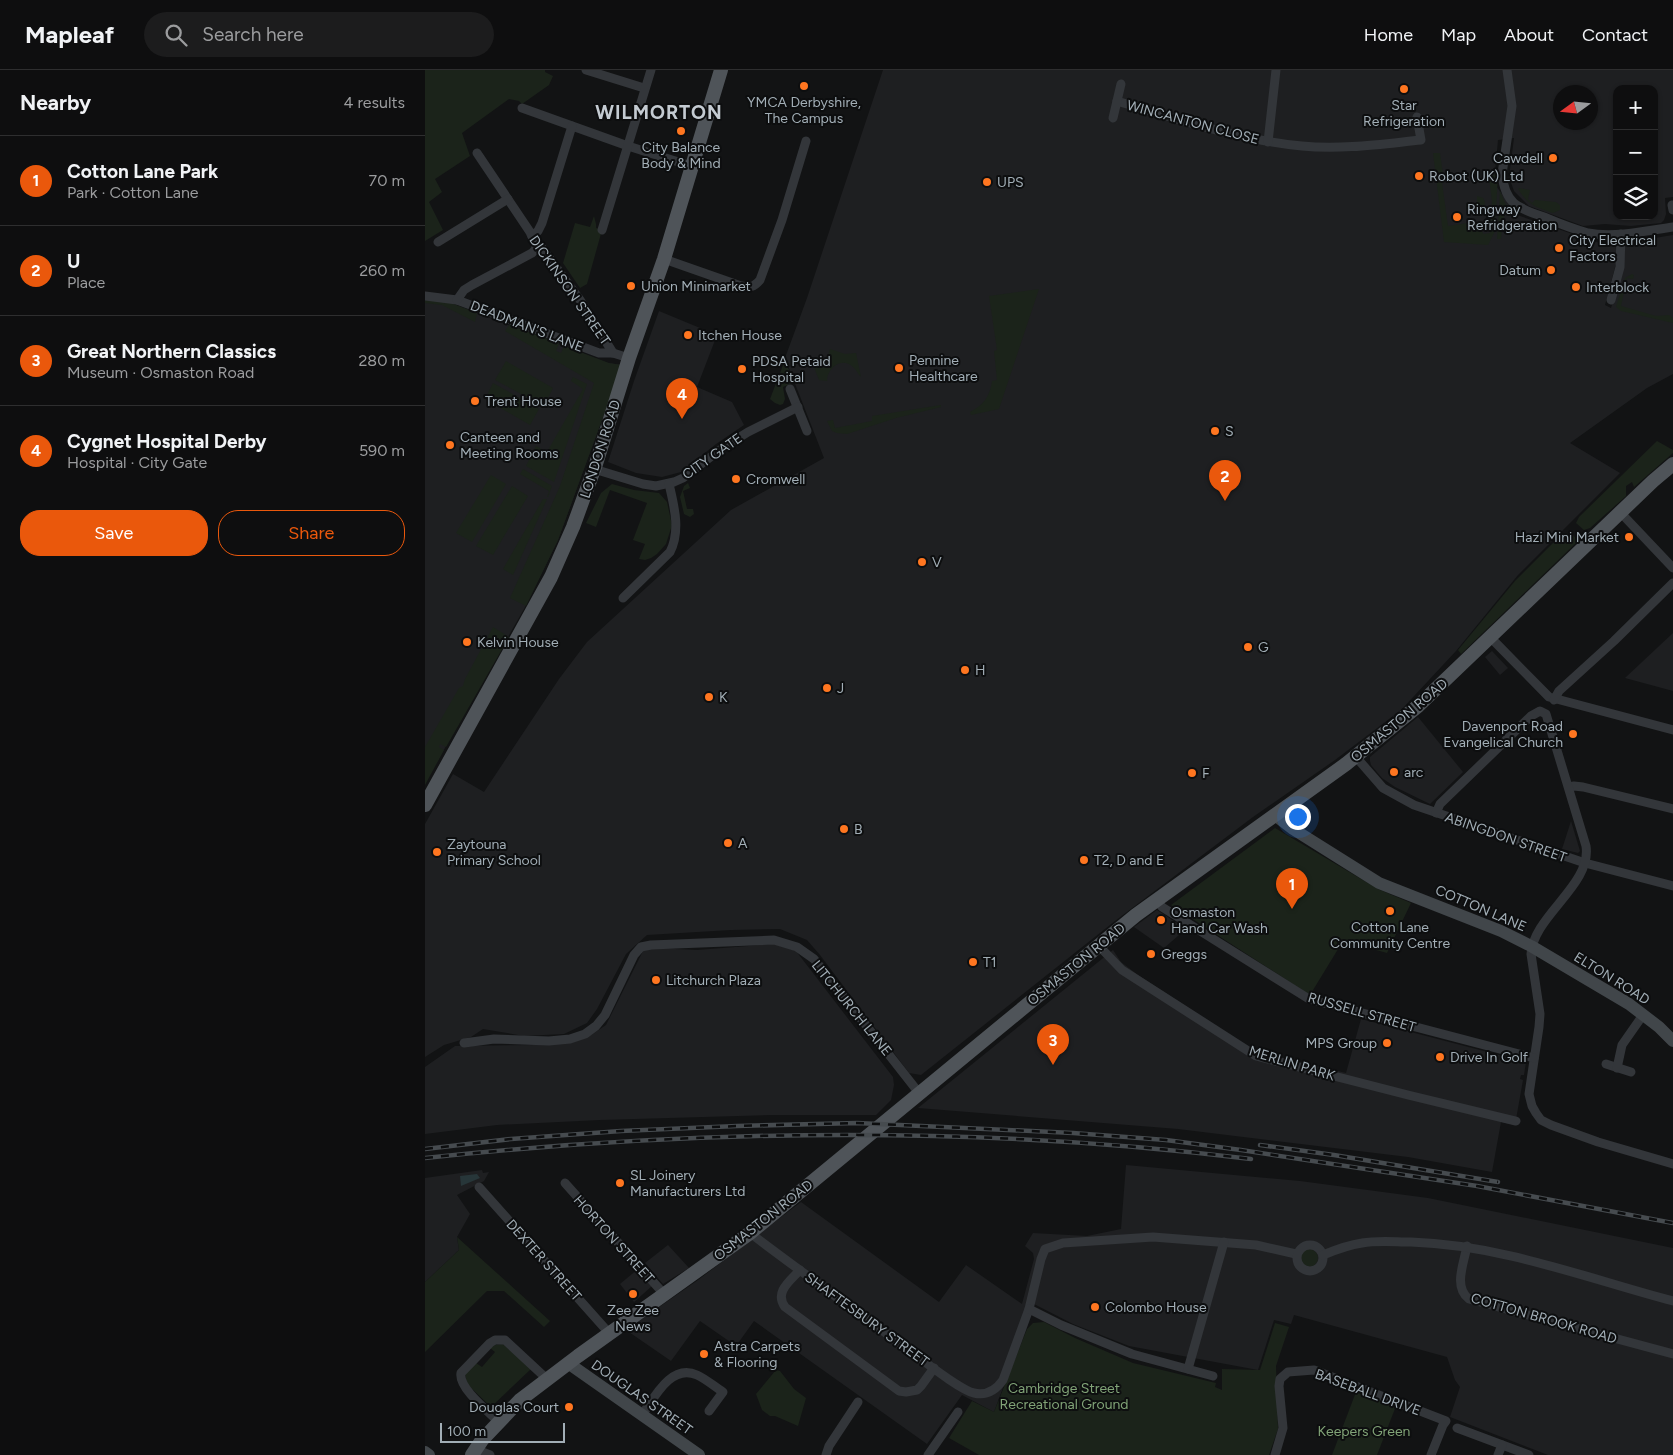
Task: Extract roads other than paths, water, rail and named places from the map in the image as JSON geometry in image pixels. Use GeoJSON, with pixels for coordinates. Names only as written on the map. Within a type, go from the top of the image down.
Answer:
{"type":"FeatureCollection","features":[{"type":"Feature","properties":{"kind":"main road","name":"LONDON ROAD"},"geometry":{"type":"LineString","coordinates":[[425,805],[551,576],[573,527],[664,259],[721,70]]}},
{"type":"Feature","properties":{"kind":"main road","name":"OSMASTON ROAD"},"geometry":{"type":"LineString","coordinates":[[474,1452],[520,1400],[547,1378],[750,1233],[1098,944],[1156,899],[1356,757],[1418,706],[1491,638],[1620,512],[1673,464]]}},
{"type":"Feature","properties":{"kind":"street"},"geometry":{"type":"LineString","coordinates":[[586,70],[644,88]]}},
{"type":"Feature","properties":{"kind":"street"},"geometry":{"type":"LineString","coordinates":[[602,230],[602,215],[628,146],[651,70]]}},
{"type":"Feature","properties":{"kind":"street","name":"WINCANTON CLOSE"},"geometry":{"type":"LineString","coordinates":[[1269,142],[1276,70]]}},
{"type":"Feature","properties":{"kind":"street"},"geometry":{"type":"LineString","coordinates":[[1507,70],[1512,106],[1502,174],[1511,201],[1523,210],[1589,233],[1621,234],[1673,227]]}},
{"type":"Feature","properties":{"kind":"street","name":"WINCANTON CLOSE"},"geometry":{"type":"LineString","coordinates":[[1113,118],[1121,84]]}},
{"type":"Feature","properties":{"kind":"street","name":"WINCANTON CLOSE"},"geometry":{"type":"LineString","coordinates":[[1117,101],[1195,124],[1269,142],[1304,147],[1360,146],[1421,140],[1417,117]]}},
{"type":"Feature","properties":{"kind":"street"},"geometry":{"type":"LineString","coordinates":[[522,108],[628,146],[691,166]]}},
{"type":"Feature","properties":{"kind":"street"},"geometry":{"type":"LineString","coordinates":[[532,122],[535,112]]}},
{"type":"Feature","properties":{"kind":"street"},"geometry":{"type":"LineString","coordinates":[[532,236],[538,231],[542,223],[572,126]]}},
{"type":"Feature","properties":{"kind":"street"},"geometry":{"type":"LineString","coordinates":[[664,259],[741,286],[749,288],[756,286],[761,280],[782,220],[806,141]]}},
{"type":"Feature","properties":{"kind":"street","name":"DICKINSON STREET"},"geometry":{"type":"LineString","coordinates":[[477,152],[532,236],[537,248],[542,248],[556,266],[613,353]]}},
{"type":"Feature","properties":{"kind":"street"},"geometry":{"type":"LineString","coordinates":[[437,242],[508,199]]}},
{"type":"Feature","properties":{"kind":"street"},"geometry":{"type":"LineString","coordinates":[[1611,300],[1620,270],[1621,234]]}},
{"type":"Feature","properties":{"kind":"street"},"geometry":{"type":"LineString","coordinates":[[457,300],[464,290],[471,285],[537,248]]}},
{"type":"Feature","properties":{"kind":"street","name":"DEADMAN'S LANE"},"geometry":{"type":"LineString","coordinates":[[425,296],[457,300],[599,353],[613,353],[629,358]]}},
{"type":"Feature","properties":{"kind":"street"},"geometry":{"type":"LineString","coordinates":[[791,389],[807,431]]}},
{"type":"Feature","properties":{"kind":"street","name":"CITY GATE"},"geometry":{"type":"LineString","coordinates":[[594,469],[643,484],[656,486],[669,484],[683,478],[721,449],[748,432],[798,408]]}},
{"type":"Feature","properties":{"kind":"street"},"geometry":{"type":"LineString","coordinates":[[623,598],[670,552],[675,543],[677,534],[669,484]]}},
{"type":"Feature","properties":{"kind":"street"},"geometry":{"type":"LineString","coordinates":[[1620,512],[1673,568]]}},
{"type":"Feature","properties":{"kind":"street"},"geometry":{"type":"LineString","coordinates":[[1554,700],[1559,691],[1614,641],[1673,583]]}},
{"type":"Feature","properties":{"kind":"street"},"geometry":{"type":"LineString","coordinates":[[1491,638],[1542,692],[1554,700],[1673,730]]}},
{"type":"Feature","properties":{"kind":"street"},"geometry":{"type":"LineString","coordinates":[[1436,813],[1440,804],[1531,716],[1537,712],[1543,712],[1547,716],[1586,846],[1587,855],[1585,864],[1578,877],[1538,933],[1531,946]]}},
{"type":"Feature","properties":{"kind":"street","name":"ABINGDON STREET"},"geometry":{"type":"LineString","coordinates":[[1356,757],[1374,779],[1388,792],[1414,805],[1585,864],[1673,886]]}},
{"type":"Feature","properties":{"kind":"street"},"geometry":{"type":"LineString","coordinates":[[1569,788],[1574,786],[1673,809]]}},
{"type":"Feature","properties":{"kind":"street","name":"COTTON LANE"},"geometry":{"type":"LineString","coordinates":[[1276,814],[1280,820],[1293,829],[1379,883],[1531,946],[1540,1014],[1529,1094],[1533,1110],[1541,1120],[1551,1125],[1598,1142],[1673,1164]]}},
{"type":"Feature","properties":{"kind":"street","name":"RUSSELL STREET"},"geometry":{"type":"LineString","coordinates":[[1156,899],[1162,907],[1309,998],[1534,1058]]}},
{"type":"Feature","properties":{"kind":"street","name":"LITCHURCH LANE"},"geometry":{"type":"LineString","coordinates":[[464,1043],[494,1039],[549,1042],[570,1039],[585,1034],[597,1026],[605,1015],[634,955],[641,947],[774,940],[797,947],[814,959],[919,1093]]}},
{"type":"Feature","properties":{"kind":"street","name":"MERLIN PARK"},"geometry":{"type":"LineString","coordinates":[[1098,944],[1122,970],[1256,1056],[1516,1121]]}},
{"type":"Feature","properties":{"kind":"street","name":"ELTON ROAD"},"geometry":{"type":"LineString","coordinates":[[1531,946],[1614,995],[1672,1037]]}},
{"type":"Feature","properties":{"kind":"street"},"geometry":{"type":"LineString","coordinates":[[1617,1068],[1622,1045],[1643,1015]]}},
{"type":"Feature","properties":{"kind":"street"},"geometry":{"type":"LineString","coordinates":[[1606,1064],[1631,1072]]}},
{"type":"Feature","properties":{"kind":"street","name":"HORTON STREET"},"geometry":{"type":"LineString","coordinates":[[565,1183],[664,1294]]}},
{"type":"Feature","properties":{"kind":"street","name":"DEXTER STREET"},"geometry":{"type":"LineString","coordinates":[[479,1187],[609,1333]]}},
{"type":"Feature","properties":{"kind":"street","name":"SHAFTESBURY STREET"},"geometry":{"type":"LineString","coordinates":[[750,1233],[934,1368],[971,1392],[982,1394],[994,1390],[1003,1380],[1029,1309],[1041,1258],[1045,1249],[1053,1245],[1153,1237],[1256,1245],[1296,1254]]}},
{"type":"Feature","properties":{"kind":"street"},"geometry":{"type":"LineString","coordinates":[[1323,1255],[1343,1247],[1372,1241],[1467,1246],[1552,1266],[1673,1301]]}},
{"type":"Feature","properties":{"kind":"street"},"geometry":{"type":"LineString","coordinates":[[1188,1369],[1224,1242]]}},
{"type":"Feature","properties":{"kind":"street"},"geometry":{"type":"LineString","coordinates":[[1310,1244],[1318,1247],[1323,1255],[1319,1268],[1307,1272],[1296,1261],[1296,1254],[1302,1247],[1310,1244]]}},
{"type":"Feature","properties":{"kind":"street","name":"COTTON BROOK ROAD"},"geometry":{"type":"LineString","coordinates":[[1467,1246],[1460,1282],[1463,1293],[1469,1299],[1673,1354]]}},
{"type":"Feature","properties":{"kind":"street","name":"SHAFTESBURY STREET"},"geometry":{"type":"LineString","coordinates":[[800,1270],[781,1291],[780,1298],[782,1303],[879,1377],[899,1391],[912,1391],[921,1386],[934,1368]]}},
{"type":"Feature","properties":{"kind":"street"},"geometry":{"type":"LineString","coordinates":[[1029,1309],[1061,1325],[1132,1354],[1213,1376]]}},
{"type":"Feature","properties":{"kind":"street"},"geometry":{"type":"LineString","coordinates":[[499,1422],[464,1386],[460,1377],[461,1373],[490,1343],[495,1340],[505,1340],[547,1378]]}},
{"type":"Feature","properties":{"kind":"street","name":"DOUGLAS STREET"},"geometry":{"type":"LineString","coordinates":[[568,1364],[699,1455]]}},
{"type":"Feature","properties":{"kind":"street","name":"BASEBALL DRIVE"},"geometry":{"type":"LineString","coordinates":[[1275,1455],[1283,1428],[1280,1379],[1284,1374],[1294,1370],[1314,1370],[1444,1423],[1431,1455]]}},
{"type":"Feature","properties":{"kind":"street"},"geometry":{"type":"LineString","coordinates":[[642,1415],[668,1380],[677,1375],[688,1373],[697,1375],[723,1392],[709,1411]]}},
{"type":"Feature","properties":{"kind":"street"},"geometry":{"type":"LineString","coordinates":[[826,1455],[829,1446],[858,1402]]}},
{"type":"Feature","properties":{"kind":"street"},"geometry":{"type":"LineString","coordinates":[[928,1455],[958,1412]]}},
{"type":"Feature","properties":{"kind":"street"},"geometry":{"type":"LineString","coordinates":[[1457,1428],[1529,1455]]}},
{"type":"Feature","properties":{"kind":"street"},"geometry":{"type":"LineString","coordinates":[[1498,1455],[1502,1445]]}},
{"type":"Feature","properties":{"kind":"street"},"geometry":{"type":"LineString","coordinates":[[425,1452],[429,1455]]}},
{"type":"Feature","properties":{"kind":"street"},"geometry":{"type":"LineString","coordinates":[[474,1452],[490,1455]]}},
{"type":"Feature","properties":{"kind":"railway"},"geometry":{"type":"LineString","coordinates":[[425,1149],[511,1139],[621,1131],[857,1123],[1073,1133],[1166,1140],[1241,1150],[1477,1186],[1673,1223]]}},
{"type":"Feature","properties":{"kind":"railway"},"geometry":{"type":"LineString","coordinates":[[425,1158],[631,1141],[838,1135],[1045,1140],[1251,1159]]}},
{"type":"Feature","properties":{"kind":"railway"},"geometry":{"type":"LineString","coordinates":[[1260,1145],[1498,1182]]}},
{"type":"Feature","properties":{"kind":"place","name":"YMCA Derbyshire, The Campus"},"geometry":{"type":"Point","coordinates":[804,86]}},
{"type":"Feature","properties":{"kind":"place","name":"Star Refrigeration"},"geometry":{"type":"Point","coordinates":[1404,89]}},
{"type":"Feature","properties":{"kind":"place","name":"City Balance Body & Mind"},"geometry":{"type":"Point","coordinates":[681,131]}},
{"type":"Feature","properties":{"kind":"place","name":"Cawdell"},"geometry":{"type":"Point","coordinates":[1553,158]}},
{"type":"Feature","properties":{"kind":"place","name":"Robot (UK) Ltd"},"geometry":{"type":"Point","coordinates":[1419,176]}},
{"type":"Feature","properties":{"kind":"place","name":"UPS"},"geometry":{"type":"Point","coordinates":[987,182]}},
{"type":"Feature","properties":{"kind":"place","name":"Ringway Refridgeration"},"geometry":{"type":"Point","coordinates":[1457,217]}},
{"type":"Feature","properties":{"kind":"place","name":"City Electrical Factors"},"geometry":{"type":"Point","coordinates":[1559,248]}},
{"type":"Feature","properties":{"kind":"place","name":"Datum"},"geometry":{"type":"Point","coordinates":[1551,270]}},
{"type":"Feature","properties":{"kind":"place","name":"Union Minimarket"},"geometry":{"type":"Point","coordinates":[631,286]}},
{"type":"Feature","properties":{"kind":"place","name":"Interblock"},"geometry":{"type":"Point","coordinates":[1576,287]}},
{"type":"Feature","properties":{"kind":"place","name":"Itchen House"},"geometry":{"type":"Point","coordinates":[688,335]}},
{"type":"Feature","properties":{"kind":"place","name":"Pennine Healthcare"},"geometry":{"type":"Point","coordinates":[899,368]}},
{"type":"Feature","properties":{"kind":"place","name":"PDSA Petaid Hospital"},"geometry":{"type":"Point","coordinates":[742,369]}},
{"type":"Feature","properties":{"kind":"place","name":"Trent House"},"geometry":{"type":"Point","coordinates":[475,401]}},
{"type":"Feature","properties":{"kind":"place","name":"Cygnet Hospital Derby"},"geometry":{"type":"Point","coordinates":[682,419]}},
{"type":"Feature","properties":{"kind":"place","name":"S"},"geometry":{"type":"Point","coordinates":[1215,431]}},
{"type":"Feature","properties":{"kind":"place","name":"Canteen and Meeting Rooms"},"geometry":{"type":"Point","coordinates":[450,445]}},
{"type":"Feature","properties":{"kind":"place","name":"Cromwell"},"geometry":{"type":"Point","coordinates":[736,479]}},
{"type":"Feature","properties":{"kind":"place","name":"U"},"geometry":{"type":"Point","coordinates":[1225,501]}},
{"type":"Feature","properties":{"kind":"place","name":"Hazi Mini Market"},"geometry":{"type":"Point","coordinates":[1629,537]}},
{"type":"Feature","properties":{"kind":"place","name":"V"},"geometry":{"type":"Point","coordinates":[922,562]}},
{"type":"Feature","properties":{"kind":"place","name":"Kelvin House"},"geometry":{"type":"Point","coordinates":[467,642]}},
{"type":"Feature","properties":{"kind":"place","name":"G"},"geometry":{"type":"Point","coordinates":[1248,647]}},
{"type":"Feature","properties":{"kind":"place","name":"H"},"geometry":{"type":"Point","coordinates":[965,670]}},
{"type":"Feature","properties":{"kind":"place","name":"J"},"geometry":{"type":"Point","coordinates":[827,688]}},
{"type":"Feature","properties":{"kind":"place","name":"K"},"geometry":{"type":"Point","coordinates":[709,697]}},
{"type":"Feature","properties":{"kind":"place","name":"Davenport Road Evangelical Church"},"geometry":{"type":"Point","coordinates":[1573,734]}},
{"type":"Feature","properties":{"kind":"place","name":"arc"},"geometry":{"type":"Point","coordinates":[1394,772]}},
{"type":"Feature","properties":{"kind":"place","name":"F"},"geometry":{"type":"Point","coordinates":[1192,773]}},
{"type":"Feature","properties":{"kind":"place","name":"B"},"geometry":{"type":"Point","coordinates":[844,829]}},
{"type":"Feature","properties":{"kind":"place","name":"A"},"geometry":{"type":"Point","coordinates":[728,843]}},
{"type":"Feature","properties":{"kind":"place","name":"Zaytouna Primary School"},"geometry":{"type":"Point","coordinates":[437,852]}},
{"type":"Feature","properties":{"kind":"place","name":"T2, D and E"},"geometry":{"type":"Point","coordinates":[1084,860]}},
{"type":"Feature","properties":{"kind":"place","name":"Cotton Lane Park"},"geometry":{"type":"Point","coordinates":[1292,909]}},
{"type":"Feature","properties":{"kind":"place","name":"Cotton Lane Community Centre"},"geometry":{"type":"Point","coordinates":[1390,911]}},
{"type":"Feature","properties":{"kind":"place","name":"Osmaston Hand Car Wash"},"geometry":{"type":"Point","coordinates":[1161,920]}},
{"type":"Feature","properties":{"kind":"place","name":"Greggs"},"geometry":{"type":"Point","coordinates":[1151,954]}},
{"type":"Feature","properties":{"kind":"place","name":"T1"},"geometry":{"type":"Point","coordinates":[973,962]}},
{"type":"Feature","properties":{"kind":"place","name":"Litchurch Plaza"},"geometry":{"type":"Point","coordinates":[656,980]}},
{"type":"Feature","properties":{"kind":"place","name":"MPS Group"},"geometry":{"type":"Point","coordinates":[1387,1043]}},
{"type":"Feature","properties":{"kind":"place","name":"Drive In Golf"},"geometry":{"type":"Point","coordinates":[1440,1057]}},
{"type":"Feature","properties":{"kind":"place","name":"Great Northern Classics"},"geometry":{"type":"Point","coordinates":[1053,1065]}},
{"type":"Feature","properties":{"kind":"place","name":"SL Joinery Manufacturers Ltd"},"geometry":{"type":"Point","coordinates":[620,1183]}},
{"type":"Feature","properties":{"kind":"place","name":"Zee Zee News"},"geometry":{"type":"Point","coordinates":[633,1294]}},
{"type":"Feature","properties":{"kind":"place","name":"Colombo House"},"geometry":{"type":"Point","coordinates":[1095,1307]}},
{"type":"Feature","properties":{"kind":"place","name":"Astra Carpets & Flooring"},"geometry":{"type":"Point","coordinates":[704,1354]}},
{"type":"Feature","properties":{"kind":"place","name":"Douglas Court"},"geometry":{"type":"Point","coordinates":[569,1407]}},
{"type":"Feature","properties":{"kind":"district","name":"WILMORTON"},"geometry":{"type":"Point","coordinates":[659,112]}},
{"type":"Feature","properties":{"kind":"park label","name":"Cambridge Street Recreational Ground"},"geometry":{"type":"Point","coordinates":[1064,1396]}},
{"type":"Feature","properties":{"kind":"park label","name":"Keepers Green"},"geometry":{"type":"Point","coordinates":[1364,1431]}}]}
